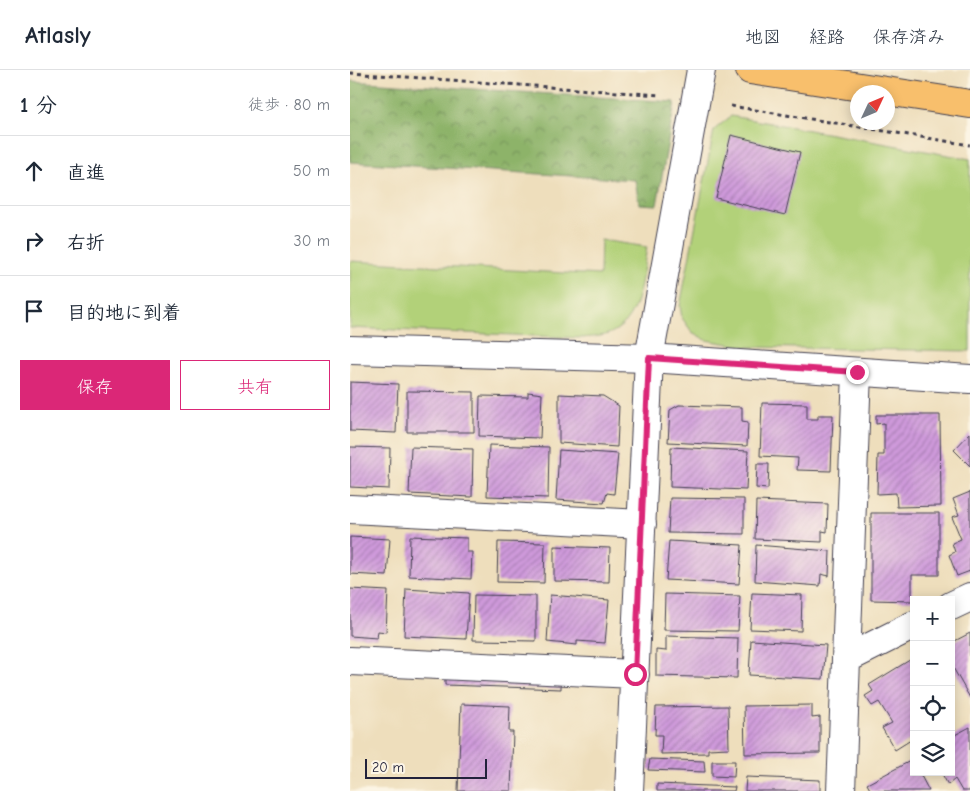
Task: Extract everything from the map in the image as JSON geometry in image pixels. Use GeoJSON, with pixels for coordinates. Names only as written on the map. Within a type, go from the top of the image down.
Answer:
{"type":"FeatureCollection","features":[{"type":"Feature","properties":{"kind":"highway"},"geometry":{"type":"LineString","coordinates":[[750,70],[970,104]]}},
{"type":"Feature","properties":{"kind":"street"},"geometry":{"type":"LineString","coordinates":[[629,791],[649,358],[701,70]]}},
{"type":"Feature","properties":{"kind":"street"},"geometry":{"type":"LineString","coordinates":[[350,350],[649,358],[970,379]]}},
{"type":"Feature","properties":{"kind":"street"},"geometry":{"type":"LineString","coordinates":[[841,791],[857,372]]}},
{"type":"Feature","properties":{"kind":"street"},"geometry":{"type":"LineString","coordinates":[[350,509],[642,524]]}},
{"type":"Feature","properties":{"kind":"street"},"geometry":{"type":"LineString","coordinates":[[955,604],[970,597]]}},
{"type":"Feature","properties":{"kind":"street"},"geometry":{"type":"LineString","coordinates":[[846,660],[910,627]]}},
{"type":"Feature","properties":{"kind":"street"},"geometry":{"type":"LineString","coordinates":[[350,662],[635,674]]}},
{"type":"Feature","properties":{"kind":"green space"},"geometry":{"type":"Polygon","coordinates":[[[350,81],[675,102],[657,205],[639,204],[635,180],[350,162],[350,81]]]}},
{"type":"Feature","properties":{"kind":"green space"},"geometry":{"type":"Polygon","coordinates":[[[731,116],[970,159],[970,351],[746,347],[706,340],[692,332],[682,318],[680,306],[714,130],[731,116]]]}},
{"type":"Feature","properties":{"kind":"green space"},"geometry":{"type":"Polygon","coordinates":[[[601,240],[647,247],[641,286],[633,311],[617,330],[605,335],[582,338],[350,328],[350,261],[600,275],[601,240]]]}},
{"type":"Feature","properties":{"kind":"building"},"geometry":{"type":"Polygon","coordinates":[[[731,135],[800,152],[785,215],[716,198],[731,135]]]}},
{"type":"Feature","properties":{"kind":"building"},"geometry":{"type":"Polygon","coordinates":[[[350,382],[398,384],[396,433],[350,431],[350,382]]]}},
{"type":"Feature","properties":{"kind":"building"},"geometry":{"type":"Polygon","coordinates":[[[407,391],[474,392],[474,432],[407,432],[407,391]]]}},
{"type":"Feature","properties":{"kind":"building"},"geometry":{"type":"Polygon","coordinates":[[[528,392],[542,394],[540,438],[479,436],[480,396],[528,397],[528,392]]]}},
{"type":"Feature","properties":{"kind":"building"},"geometry":{"type":"Polygon","coordinates":[[[559,394],[603,396],[619,406],[617,447],[559,443],[559,394]]]}},
{"type":"Feature","properties":{"kind":"building"},"geometry":{"type":"Polygon","coordinates":[[[762,403],[807,404],[807,419],[818,419],[818,415],[833,415],[831,471],[797,470],[798,458],[760,456],[762,403]]]}},
{"type":"Feature","properties":{"kind":"building"},"geometry":{"type":"Polygon","coordinates":[[[679,405],[742,407],[742,421],[748,422],[747,446],[668,442],[670,410],[679,405]]]}},
{"type":"Feature","properties":{"kind":"building"},"geometry":{"type":"Polygon","coordinates":[[[876,415],[940,415],[941,506],[897,507],[896,493],[877,494],[878,455],[884,455],[884,423],[876,424],[876,415]]]}},
{"type":"Feature","properties":{"kind":"building"},"geometry":{"type":"Polygon","coordinates":[[[970,433],[970,466],[954,450],[970,433]]]}},
{"type":"Feature","properties":{"kind":"building"},"geometry":{"type":"Polygon","coordinates":[[[489,445],[549,447],[548,498],[487,496],[489,445]]]}},
{"type":"Feature","properties":{"kind":"building"},"geometry":{"type":"Polygon","coordinates":[[[350,447],[390,448],[389,489],[350,487],[350,447]]]}},
{"type":"Feature","properties":{"kind":"building"},"geometry":{"type":"Polygon","coordinates":[[[411,447],[473,449],[472,497],[409,494],[411,447]]]}},
{"type":"Feature","properties":{"kind":"building"},"geometry":{"type":"Polygon","coordinates":[[[671,447],[748,451],[746,490],[670,487],[671,447]]]}},
{"type":"Feature","properties":{"kind":"building"},"geometry":{"type":"Polygon","coordinates":[[[559,450],[618,454],[614,494],[607,493],[604,503],[556,500],[559,450]]]}},
{"type":"Feature","properties":{"kind":"building"},"geometry":{"type":"Polygon","coordinates":[[[757,464],[769,464],[768,489],[756,488],[757,464]]]}},
{"type":"Feature","properties":{"kind":"building"},"geometry":{"type":"Polygon","coordinates":[[[970,492],[970,571],[957,576],[949,555],[955,552],[952,543],[961,539],[952,517],[959,515],[953,499],[970,492]]]}},
{"type":"Feature","properties":{"kind":"building"},"geometry":{"type":"Polygon","coordinates":[[[670,498],[744,499],[744,534],[668,533],[670,498]]]}},
{"type":"Feature","properties":{"kind":"building"},"geometry":{"type":"Polygon","coordinates":[[[756,501],[828,504],[827,532],[822,531],[822,542],[755,539],[756,501]]]}},
{"type":"Feature","properties":{"kind":"building"},"geometry":{"type":"Polygon","coordinates":[[[871,513],[939,513],[939,575],[912,575],[912,596],[910,596],[910,601],[871,600],[871,513]]]}},
{"type":"Feature","properties":{"kind":"building"},"geometry":{"type":"Polygon","coordinates":[[[410,536],[467,538],[467,552],[472,552],[471,579],[409,576],[410,536]]]}},
{"type":"Feature","properties":{"kind":"building"},"geometry":{"type":"Polygon","coordinates":[[[350,537],[390,539],[387,576],[350,574],[350,537]]]}},
{"type":"Feature","properties":{"kind":"building"},"geometry":{"type":"Polygon","coordinates":[[[669,541],[742,545],[739,584],[666,580],[669,541]]]}},
{"type":"Feature","properties":{"kind":"building"},"geometry":{"type":"Polygon","coordinates":[[[498,542],[545,543],[544,583],[497,582],[498,542]]]}},
{"type":"Feature","properties":{"kind":"building"},"geometry":{"type":"Polygon","coordinates":[[[756,545],[830,551],[829,576],[821,574],[820,586],[755,581],[756,545]]]}},
{"type":"Feature","properties":{"kind":"building"},"geometry":{"type":"Polygon","coordinates":[[[554,546],[610,548],[609,582],[554,581],[554,546]]]}},
{"type":"Feature","properties":{"kind":"building"},"geometry":{"type":"Polygon","coordinates":[[[350,589],[388,591],[386,632],[378,631],[377,638],[350,636],[350,589]]]}},
{"type":"Feature","properties":{"kind":"building"},"geometry":{"type":"Polygon","coordinates":[[[406,589],[469,593],[466,639],[404,636],[406,589]]]}},
{"type":"Feature","properties":{"kind":"building"},"geometry":{"type":"Polygon","coordinates":[[[752,593],[802,595],[801,631],[750,629],[752,593]]]}},
{"type":"Feature","properties":{"kind":"building"},"geometry":{"type":"Polygon","coordinates":[[[665,594],[740,596],[738,631],[664,630],[665,594]]]}},
{"type":"Feature","properties":{"kind":"building"},"geometry":{"type":"Polygon","coordinates":[[[474,595],[536,596],[536,641],[473,640],[474,595]]]}},
{"type":"Feature","properties":{"kind":"building"},"geometry":{"type":"Polygon","coordinates":[[[550,595],[609,600],[605,643],[577,641],[577,645],[547,642],[550,595]]]}},
{"type":"Feature","properties":{"kind":"building"},"geometry":{"type":"Polygon","coordinates":[[[970,633],[970,698],[955,671],[955,641],[970,633]]]}},
{"type":"Feature","properties":{"kind":"building"},"geometry":{"type":"Polygon","coordinates":[[[666,636],[738,638],[737,678],[656,676],[656,650],[666,651],[666,636]]]}},
{"type":"Feature","properties":{"kind":"building"},"geometry":{"type":"Polygon","coordinates":[[[751,640],[826,645],[823,679],[749,675],[751,640]]]}},
{"type":"Feature","properties":{"kind":"building"},"geometry":{"type":"Polygon","coordinates":[[[910,660],[910,741],[895,750],[882,728],[892,723],[879,702],[872,706],[865,696],[873,691],[869,685],[910,660]]]}},
{"type":"Feature","properties":{"kind":"building"},"geometry":{"type":"Polygon","coordinates":[[[445,673],[561,676],[561,689],[445,685],[445,673]]]}},
{"type":"Feature","properties":{"kind":"building"},"geometry":{"type":"Polygon","coordinates":[[[461,704],[510,706],[509,732],[513,732],[511,791],[458,791],[461,704]]]}},
{"type":"Feature","properties":{"kind":"building"},"geometry":{"type":"Polygon","coordinates":[[[812,705],[812,718],[820,717],[820,753],[745,754],[744,706],[812,705]]]}},
{"type":"Feature","properties":{"kind":"building"},"geometry":{"type":"Polygon","coordinates":[[[728,706],[729,748],[708,749],[708,753],[661,754],[662,735],[655,735],[656,707],[728,706]]]}},
{"type":"Feature","properties":{"kind":"building"},"geometry":{"type":"Polygon","coordinates":[[[970,727],[970,791],[962,791],[955,779],[948,785],[943,776],[955,776],[955,735],[970,727]]]}},
{"type":"Feature","properties":{"kind":"building"},"geometry":{"type":"Polygon","coordinates":[[[650,759],[704,761],[705,772],[648,770],[650,759]]]}},
{"type":"Feature","properties":{"kind":"building"},"geometry":{"type":"Polygon","coordinates":[[[712,761],[735,761],[734,777],[712,776],[712,761]]]}},
{"type":"Feature","properties":{"kind":"building"},"geometry":{"type":"Polygon","coordinates":[[[910,761],[910,776],[921,776],[929,791],[871,791],[867,784],[910,761]]]}},
{"type":"Feature","properties":{"kind":"building"},"geometry":{"type":"Polygon","coordinates":[[[746,777],[820,780],[820,791],[745,791],[746,777]]]}},
{"type":"Feature","properties":{"kind":"building"},"geometry":{"type":"Polygon","coordinates":[[[657,784],[735,787],[734,791],[657,791],[657,784]]]}},
{"type":"Feature","properties":{"kind":"route"},"geometry":{"type":"LineString","coordinates":[[635,674],[649,358],[857,372]]}}]}
